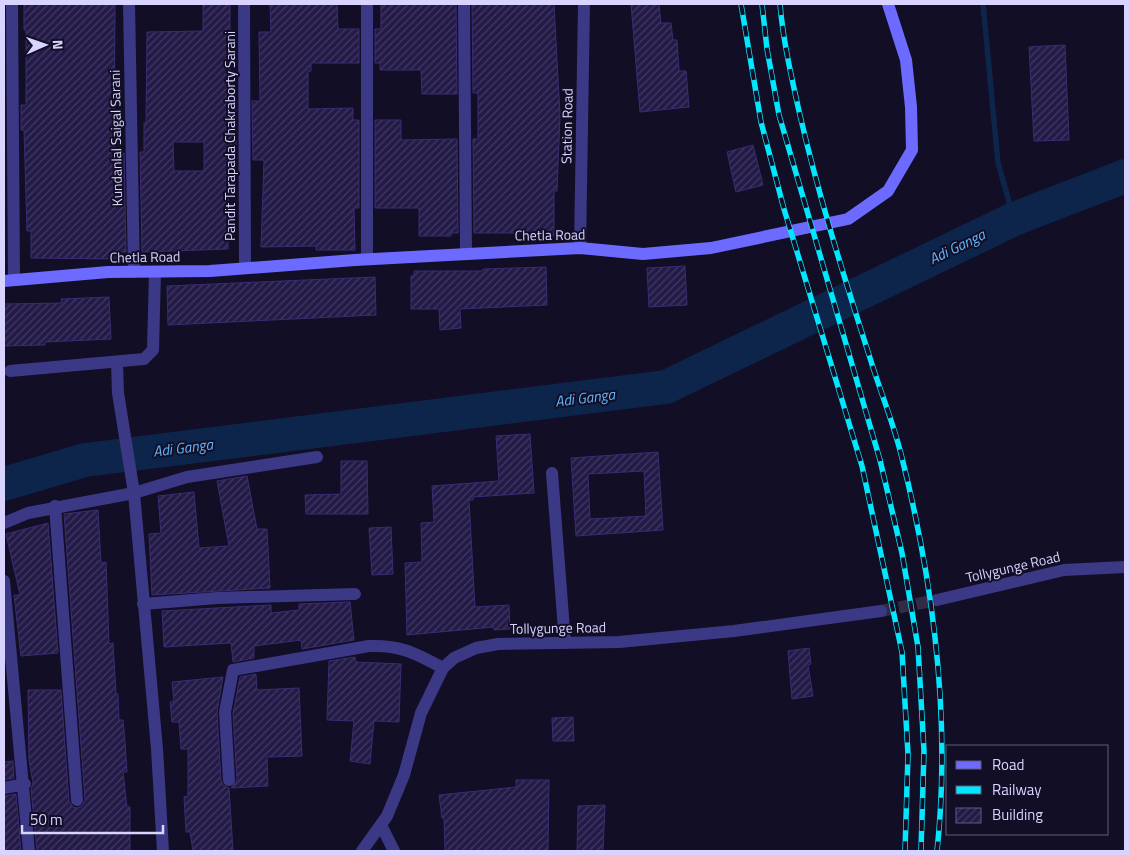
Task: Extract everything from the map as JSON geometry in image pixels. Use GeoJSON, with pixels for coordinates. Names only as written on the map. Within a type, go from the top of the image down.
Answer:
{"type":"FeatureCollection","features":[{"type":"Feature","properties":{"kind":"main road","name":"Chetla Road"},"geometry":{"type":"LineString","coordinates":[[9,280],[580,248],[643,254],[711,248],[848,219],[888,191],[912,150],[911,107],[906,60],[888,4]]}},
{"type":"Feature","properties":{"kind":"street"},"geometry":{"type":"LineString","coordinates":[[9,280],[12,4]]}},
{"type":"Feature","properties":{"kind":"street","name":"Kundanlal Saigal Sarani"},"geometry":{"type":"LineString","coordinates":[[129,4],[134,272]]}},
{"type":"Feature","properties":{"kind":"street","name":"Pandit Tarapada Chakraborty Sarani"},"geometry":{"type":"LineString","coordinates":[[244,4],[245,268]]}},
{"type":"Feature","properties":{"kind":"street"},"geometry":{"type":"LineString","coordinates":[[367,4],[367,259]]}},
{"type":"Feature","properties":{"kind":"street"},"geometry":{"type":"LineString","coordinates":[[464,4],[466,253]]}},
{"type":"Feature","properties":{"kind":"street","name":"Station Road"},"geometry":{"type":"LineString","coordinates":[[580,248],[584,4]]}},
{"type":"Feature","properties":{"kind":"street"},"geometry":{"type":"LineString","coordinates":[[10,371],[144,359],[153,350],[155,272]]}},
{"type":"Feature","properties":{"kind":"street"},"geometry":{"type":"LineString","coordinates":[[117,362],[118,393],[133,489],[157,748],[163,851]]}},
{"type":"Feature","properties":{"kind":"street"},"geometry":{"type":"LineString","coordinates":[[4,523],[28,513],[55,506],[188,477],[317,457]]}},
{"type":"Feature","properties":{"kind":"street"},"geometry":{"type":"LineString","coordinates":[[552,473],[565,643]]}},
{"type":"Feature","properties":{"kind":"street"},"geometry":{"type":"LineString","coordinates":[[55,506],[77,800]]}},
{"type":"Feature","properties":{"kind":"street","name":"Tollygunge Road"},"geometry":{"type":"LineString","coordinates":[[937,600],[1064,570],[1125,567]]}},
{"type":"Feature","properties":{"kind":"street"},"geometry":{"type":"LineString","coordinates":[[4,582],[25,784],[29,851]]}},
{"type":"Feature","properties":{"kind":"street"},"geometry":{"type":"LineString","coordinates":[[143,604],[217,598],[355,594]]}},
{"type":"Feature","properties":{"kind":"street","name":"Tollygunge Road"},"geometry":{"type":"LineString","coordinates":[[362,851],[388,816],[404,775],[421,714],[443,668],[454,658],[476,648],[498,644],[620,642],[734,631],[881,611]]}},
{"type":"Feature","properties":{"kind":"street"},"geometry":{"type":"LineString","coordinates":[[229,780],[225,712],[233,670],[369,646],[391,645],[410,650],[443,668]]}},
{"type":"Feature","properties":{"kind":"street"},"geometry":{"type":"LineString","coordinates":[[4,700],[16,696]]}},
{"type":"Feature","properties":{"kind":"street"},"geometry":{"type":"LineString","coordinates":[[4,788],[25,784]]}},
{"type":"Feature","properties":{"kind":"street"},"geometry":{"type":"LineString","coordinates":[[381,825],[394,851]]}},
{"type":"Feature","properties":{"kind":"building"},"geometry":{"type":"Polygon","coordinates":[[[24,4],[115,5],[114,153],[124,153],[126,252],[119,252],[119,259],[31,258],[31,231],[27,231],[24,130],[21,130],[21,105],[26,105],[24,4]]]}},
{"type":"Feature","properties":{"kind":"building"},"geometry":{"type":"Polygon","coordinates":[[[203,4],[230,4],[230,101],[236,101],[236,160],[234,160],[234,183],[228,183],[228,249],[142,252],[140,152],[144,152],[144,123],[146,123],[147,32],[203,31],[203,4]],[[173,142],[174,171],[204,171],[204,142],[173,142]]]}},
{"type":"Feature","properties":{"kind":"building"},"geometry":{"type":"Polygon","coordinates":[[[270,4],[337,4],[338,29],[359,29],[359,63],[311,63],[311,71],[308,71],[308,109],[353,108],[353,120],[359,120],[359,208],[354,208],[355,250],[316,250],[316,246],[261,247],[264,160],[253,160],[252,101],[260,101],[259,32],[271,32],[270,4]]]}},
{"type":"Feature","properties":{"kind":"building"},"geometry":{"type":"Polygon","coordinates":[[[381,4],[456,4],[457,94],[422,94],[421,70],[380,70],[380,63],[375,63],[375,29],[381,29],[381,4]]]}},
{"type":"Feature","properties":{"kind":"building"},"geometry":{"type":"Polygon","coordinates":[[[472,4],[554,4],[560,115],[557,191],[554,191],[554,236],[524,236],[524,233],[474,233],[473,139],[478,139],[478,93],[473,93],[472,4]]]}},
{"type":"Feature","properties":{"kind":"building"},"geometry":{"type":"Polygon","coordinates":[[[631,4],[659,4],[661,23],[671,23],[673,40],[677,40],[679,71],[686,71],[689,107],[640,112],[631,4]]]}},
{"type":"Feature","properties":{"kind":"building"},"geometry":{"type":"Polygon","coordinates":[[[1065,45],[1069,140],[1034,141],[1029,47],[1065,45]]]}},
{"type":"Feature","properties":{"kind":"building"},"geometry":{"type":"Polygon","coordinates":[[[375,120],[401,120],[401,140],[457,139],[458,233],[451,233],[451,236],[419,236],[419,208],[375,208],[375,120]]]}},
{"type":"Feature","properties":{"kind":"building"},"geometry":{"type":"Polygon","coordinates":[[[753,145],[763,185],[736,192],[727,152],[753,145]]]}},
{"type":"Feature","properties":{"kind":"building"},"geometry":{"type":"Polygon","coordinates":[[[685,266],[687,305],[649,307],[647,268],[685,266]]]}},
{"type":"Feature","properties":{"kind":"building"},"geometry":{"type":"Polygon","coordinates":[[[546,267],[547,305],[460,309],[461,328],[440,330],[439,309],[411,309],[411,276],[414,276],[414,271],[483,271],[483,269],[546,267]]]}},
{"type":"Feature","properties":{"kind":"building"},"geometry":{"type":"Polygon","coordinates":[[[375,277],[376,315],[168,325],[167,286],[375,277]]]}},
{"type":"Feature","properties":{"kind":"building"},"geometry":{"type":"Polygon","coordinates":[[[109,297],[111,339],[45,342],[45,345],[4,346],[4,304],[62,303],[61,299],[109,297]]]}},
{"type":"Feature","properties":{"kind":"building"},"geometry":{"type":"Polygon","coordinates":[[[530,434],[534,493],[473,497],[473,500],[469,500],[475,607],[509,605],[510,629],[494,630],[494,627],[407,635],[405,563],[422,562],[421,523],[434,522],[432,486],[499,481],[496,436],[530,434]]]}},
{"type":"Feature","properties":{"kind":"building"},"geometry":{"type":"Polygon","coordinates":[[[658,452],[663,530],[576,536],[571,458],[658,452]],[[644,471],[588,474],[590,519],[646,516],[644,471]]]}},
{"type":"Feature","properties":{"kind":"building"},"geometry":{"type":"Polygon","coordinates":[[[341,461],[367,461],[368,514],[306,514],[305,495],[341,494],[341,461]]]}},
{"type":"Feature","properties":{"kind":"building"},"geometry":{"type":"Polygon","coordinates":[[[247,476],[257,529],[267,529],[270,588],[152,595],[149,534],[161,533],[158,496],[194,492],[199,548],[229,546],[217,481],[247,476]]]}},
{"type":"Feature","properties":{"kind":"building"},"geometry":{"type":"Polygon","coordinates":[[[98,510],[101,563],[106,562],[109,644],[113,643],[119,720],[123,720],[127,772],[123,772],[127,807],[130,807],[130,851],[37,851],[31,789],[33,783],[29,760],[28,690],[61,690],[69,801],[73,807],[77,808],[82,806],[85,800],[64,514],[98,510]]]}},
{"type":"Feature","properties":{"kind":"building"},"geometry":{"type":"Polygon","coordinates":[[[48,523],[58,653],[21,656],[14,595],[20,595],[6,534],[48,523]]]}},
{"type":"Feature","properties":{"kind":"building"},"geometry":{"type":"Polygon","coordinates":[[[391,527],[393,574],[372,575],[369,528],[391,527]]]}},
{"type":"Feature","properties":{"kind":"building"},"geometry":{"type":"Polygon","coordinates":[[[350,602],[354,640],[302,649],[301,640],[254,646],[254,658],[233,662],[231,643],[164,647],[162,611],[271,605],[271,613],[299,610],[299,604],[350,602]]]}},
{"type":"Feature","properties":{"kind":"building"},"geometry":{"type":"Polygon","coordinates":[[[809,648],[811,664],[808,665],[813,696],[792,699],[788,651],[809,648]]]}},
{"type":"Feature","properties":{"kind":"building"},"geometry":{"type":"Polygon","coordinates":[[[355,657],[356,662],[401,664],[399,722],[374,721],[370,764],[350,761],[354,721],[327,720],[329,661],[355,657]]]}},
{"type":"Feature","properties":{"kind":"building"},"geometry":{"type":"Polygon","coordinates":[[[256,674],[257,690],[299,688],[302,756],[267,757],[268,786],[231,788],[237,780],[233,713],[240,677],[256,674]]]}},
{"type":"Feature","properties":{"kind":"building"},"geometry":{"type":"Polygon","coordinates":[[[223,677],[217,712],[221,780],[223,785],[229,788],[233,851],[193,851],[190,832],[186,832],[184,797],[188,796],[188,749],[181,749],[179,722],[172,722],[170,702],[174,701],[172,682],[223,677]]]}},
{"type":"Feature","properties":{"kind":"building"},"geometry":{"type":"Polygon","coordinates":[[[573,717],[574,741],[553,741],[552,718],[573,717]]]}},
{"type":"Feature","properties":{"kind":"building"},"geometry":{"type":"Polygon","coordinates":[[[13,761],[14,778],[4,780],[4,762],[13,761]]]}},
{"type":"Feature","properties":{"kind":"building"},"geometry":{"type":"Polygon","coordinates":[[[516,780],[549,780],[548,851],[445,851],[444,818],[442,818],[439,795],[516,787],[516,780]]]}},
{"type":"Feature","properties":{"kind":"building"},"geometry":{"type":"Polygon","coordinates":[[[16,794],[21,851],[4,851],[4,796],[16,794]]]}},
{"type":"Feature","properties":{"kind":"building"},"geometry":{"type":"Polygon","coordinates":[[[605,805],[603,851],[577,851],[578,806],[605,805]]]}},
{"type":"Feature","properties":{"kind":"waterway"},"geometry":{"type":"LineString","coordinates":[[983,4],[998,163],[1014,219]]}},
{"type":"Feature","properties":{"kind":"waterway","name":"Adi Ganga"},"geometry":{"type":"LineString","coordinates":[[4,484],[85,460],[666,387],[1014,219],[1125,176]]}},
{"type":"Feature","properties":{"kind":"tunnel"},"geometry":{"type":"LineString","coordinates":[[881,611],[937,600]]}},
{"type":"Feature","properties":{"kind":"railway"},"geometry":{"type":"LineString","coordinates":[[741,4],[761,122],[784,209],[862,466],[902,652],[908,754],[905,851]]}},
{"type":"Feature","properties":{"kind":"railway"},"geometry":{"type":"LineString","coordinates":[[762,4],[767,49],[779,115],[880,460],[902,553],[918,647],[924,751],[921,851]]}},
{"type":"Feature","properties":{"kind":"railway"},"geometry":{"type":"LineString","coordinates":[[780,4],[790,71],[814,173],[851,297],[899,445],[923,555],[937,653],[941,703],[941,802],[937,851]]}}]}
